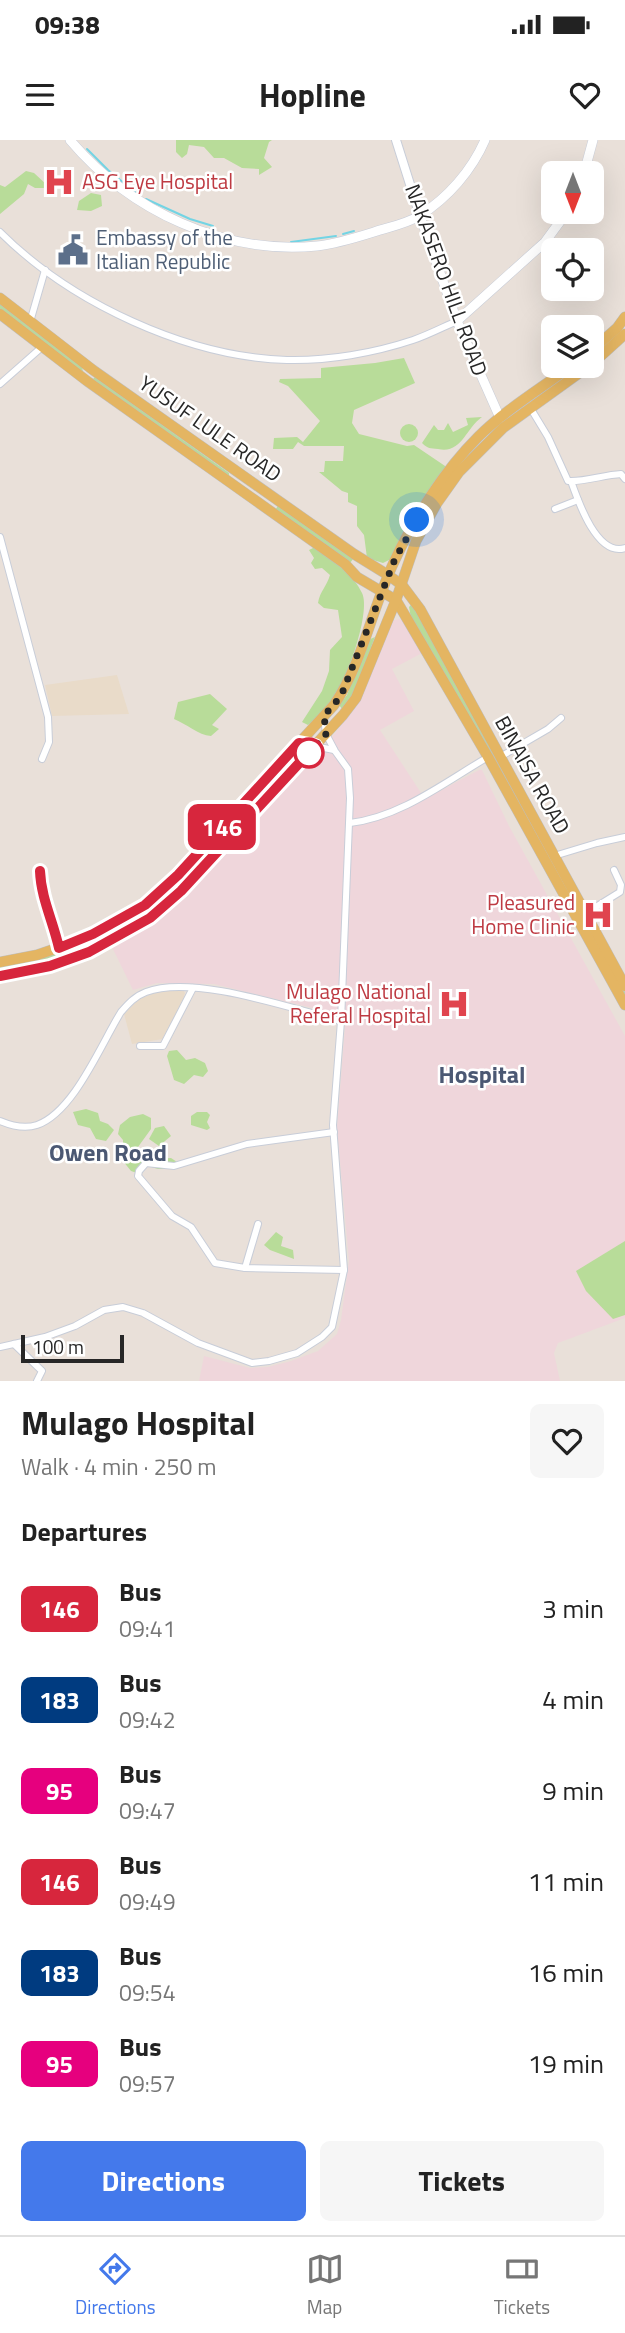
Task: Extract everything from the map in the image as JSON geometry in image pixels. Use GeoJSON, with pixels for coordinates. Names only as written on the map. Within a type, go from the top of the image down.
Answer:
{"type":"FeatureCollection","features":[{"type":"Feature","properties":{"kind":"main road"},"geometry":{"type":"LineString","coordinates":[[70,140],[122,190],[148,206],[190,227],[237,242],[264,246],[317,246],[342,242],[420,216],[466,174],[485,140]]}},
{"type":"Feature","properties":{"kind":"main road"},"geometry":{"type":"LineString","coordinates":[[587,161],[593,140]]}},
{"type":"Feature","properties":{"kind":"main road","name":"NAKASERO HILL ROAD"},"geometry":{"type":"LineString","coordinates":[[420,216],[457,321],[500,418]]}},
{"type":"Feature","properties":{"kind":"main road"},"geometry":{"type":"LineString","coordinates":[[457,321],[545,242],[558,224]]}},
{"type":"Feature","properties":{"kind":"main road","name":"YUSUF LULE ROAD"},"geometry":{"type":"LineString","coordinates":[[0,298],[93,370],[276,500],[402,585]]}},
{"type":"Feature","properties":{"kind":"main road","name":"YUSUF LULE ROAD"},"geometry":{"type":"LineString","coordinates":[[0,314],[87,381],[345,564],[357,577],[396,600]]}},
{"type":"Feature","properties":{"kind":"main road"},"geometry":{"type":"LineString","coordinates":[[604,339],[625,317]]}},
{"type":"Feature","properties":{"kind":"main road"},"geometry":{"type":"LineString","coordinates":[[604,353],[625,334]]}},
{"type":"Feature","properties":{"kind":"main road"},"geometry":{"type":"LineString","coordinates":[[87,381],[93,370]]}},
{"type":"Feature","properties":{"kind":"main road"},"geometry":{"type":"LineString","coordinates":[[0,962],[37,955],[93,934],[145,905],[178,875],[334,705],[343,691],[388,575],[429,501],[477,438],[500,418],[560,378]]}},
{"type":"Feature","properties":{"kind":"main road"},"geometry":{"type":"LineString","coordinates":[[0,976],[50,966],[89,952],[150,918],[189,883],[356,698],[402,585],[416,541],[441,497],[474,456],[503,428],[531,409],[564,378]]}},
{"type":"Feature","properties":{"kind":"main road"},"geometry":{"type":"LineString","coordinates":[[233,486],[243,476]]}},
{"type":"Feature","properties":{"kind":"main road"},"geometry":{"type":"LineString","coordinates":[[268,510],[276,500]]}},
{"type":"Feature","properties":{"kind":"main road","name":"BINAISA ROAD"},"geometry":{"type":"LineString","coordinates":[[402,585],[420,609],[625,986]]}},
{"type":"Feature","properties":{"kind":"main road","name":"BINAISA ROAD"},"geometry":{"type":"LineString","coordinates":[[396,600],[488,757],[625,1005]]}},
{"type":"Feature","properties":{"kind":"main road"},"geometry":{"type":"LineString","coordinates":[[178,875],[189,883]]}},
{"type":"Feature","properties":{"kind":"street","name":"NAKASERO HILL ROAD"},"geometry":{"type":"LineString","coordinates":[[396,140],[420,216]]}},
{"type":"Feature","properties":{"kind":"street"},"geometry":{"type":"LineString","coordinates":[[0,232],[13,246],[75,290],[151,329],[209,349],[287,360],[363,352],[416,340],[457,321]]}},
{"type":"Feature","properties":{"kind":"street"},"geometry":{"type":"LineString","coordinates":[[30,322],[45,270]]}},
{"type":"Feature","properties":{"kind":"street"},"geometry":{"type":"LineString","coordinates":[[0,384],[41,347]]}},
{"type":"Feature","properties":{"kind":"street"},"geometry":{"type":"LineString","coordinates":[[531,409],[548,437],[568,481],[590,481],[611,474],[621,474],[625,479]]}},
{"type":"Feature","properties":{"kind":"street"},"geometry":{"type":"LineString","coordinates":[[571,481],[596,534],[612,548],[625,548]]}},
{"type":"Feature","properties":{"kind":"street"},"geometry":{"type":"LineString","coordinates":[[555,509],[578,500]]}},
{"type":"Feature","properties":{"kind":"street"},"geometry":{"type":"LineString","coordinates":[[0,537],[48,718],[49,742],[42,759]]}},
{"type":"Feature","properties":{"kind":"street"},"geometry":{"type":"LineString","coordinates":[[0,1348],[45,1337],[75,1326],[104,1310],[123,1307],[143,1313],[198,1343],[252,1363],[298,1353],[332,1327],[344,1270],[334,1132],[350,823],[348,771],[326,734],[324,715]]}},
{"type":"Feature","properties":{"kind":"street"},"geometry":{"type":"LineString","coordinates":[[500,757],[548,729],[561,718]]}},
{"type":"Feature","properties":{"kind":"street"},"geometry":{"type":"LineString","coordinates":[[299,743],[334,750]]}},
{"type":"Feature","properties":{"kind":"street"},"geometry":{"type":"LineString","coordinates":[[350,823],[365,821],[396,810],[488,757]]}},
{"type":"Feature","properties":{"kind":"street"},"geometry":{"type":"LineString","coordinates":[[554,856],[625,837]]}},
{"type":"Feature","properties":{"kind":"street"},"geometry":{"type":"LineString","coordinates":[[586,913],[620,892],[621,885],[614,870]]}},
{"type":"Feature","properties":{"kind":"street"},"geometry":{"type":"LineString","coordinates":[[40,871],[42,896],[53,922],[59,948]]}},
{"type":"Feature","properties":{"kind":"street"},"geometry":{"type":"LineString","coordinates":[[0,1121],[16,1127],[34,1126],[56,1114],[77,1089],[129,1003],[145,992],[162,988],[193,988],[226,993],[341,1021]]}},
{"type":"Feature","properties":{"kind":"street"},"geometry":{"type":"LineString","coordinates":[[140,1046],[163,1046],[193,988]]}},
{"type":"Feature","properties":{"kind":"street"},"geometry":{"type":"LineString","coordinates":[[334,1132],[247,1144],[174,1166],[146,1163],[139,1171],[139,1180],[172,1216],[191,1227],[215,1263],[245,1268],[344,1270]]}},
{"type":"Feature","properties":{"kind":"street"},"geometry":{"type":"LineString","coordinates":[[245,1268],[258,1224]]}},
{"type":"Feature","properties":{"kind":"street"},"geometry":{"type":"LineString","coordinates":[[14,1344],[42,1371],[37,1381]]}},
{"type":"Feature","properties":{"kind":"shaded area","name":"Mulago National Referal Hospital"},"geometry":{"type":"Polygon","coordinates":[[[399,619],[408,623],[424,652],[392,669],[414,711],[380,730],[425,799],[482,770],[509,826],[625,1036],[625,1318],[558,1343],[554,1353],[560,1381],[199,1381],[204,1356],[250,1368],[268,1367],[318,1351],[337,1334],[349,1261],[337,1128],[346,1016],[214,984],[157,983],[133,990],[111,945],[138,930],[306,759],[310,762],[319,753],[356,707],[367,685],[387,628],[392,621],[399,619]]]}},
{"type":"Feature","properties":{"kind":"shaded area"},"geometry":{"type":"Polygon","coordinates":[[[117,675],[129,714],[52,716],[45,685],[117,675]]]}},
{"type":"Feature","properties":{"kind":"shaded area"},"geometry":{"type":"Polygon","coordinates":[[[183,990],[185,993],[182,1004],[163,1039],[132,1044],[124,1014],[139,999],[159,991],[183,990]]]}},
{"type":"Feature","properties":{"kind":"green space"},"geometry":{"type":"Polygon","coordinates":[[[176,140],[272,140],[264,158],[272,167],[259,175],[259,169],[242,168],[224,158],[214,158],[204,147],[189,145],[187,154],[182,158],[176,152],[176,140]]]}},
{"type":"Feature","properties":{"kind":"green space"},"geometry":{"type":"Polygon","coordinates":[[[26,171],[34,173],[47,185],[44,188],[35,188],[28,184],[24,194],[0,214],[0,185],[5,187],[26,171]]]}},
{"type":"Feature","properties":{"kind":"green space"},"geometry":{"type":"Polygon","coordinates":[[[91,193],[101,195],[102,206],[91,211],[77,210],[79,201],[91,193]]]}},
{"type":"Feature","properties":{"kind":"green space"},"geometry":{"type":"Polygon","coordinates":[[[0,304],[82,367],[83,372],[0,310],[0,304]]]}},
{"type":"Feature","properties":{"kind":"green space"},"geometry":{"type":"Polygon","coordinates":[[[404,358],[415,383],[354,410],[352,423],[359,434],[407,446],[414,445],[448,468],[397,556],[383,563],[367,558],[364,535],[357,526],[357,506],[348,502],[348,493],[319,472],[324,472],[325,461],[343,461],[344,446],[304,446],[298,442],[293,449],[273,449],[274,438],[297,437],[303,442],[320,421],[288,386],[279,382],[280,379],[321,378],[321,368],[404,358]]]}},
{"type":"Feature","properties":{"kind":"green space"},"geometry":{"type":"Polygon","coordinates":[[[95,377],[229,473],[229,477],[92,380],[95,377]]]}},
{"type":"Feature","properties":{"kind":"green space"},"geometry":{"type":"Polygon","coordinates":[[[482,417],[453,448],[431,448],[422,443],[434,425],[438,430],[444,430],[448,423],[453,432],[468,425],[466,418],[482,417]]]}},
{"type":"Feature","properties":{"kind":"green space"},"geometry":{"type":"Polygon","coordinates":[[[405,424],[413,424],[418,433],[416,440],[405,442],[400,437],[400,429],[405,424]]]}},
{"type":"Feature","properties":{"kind":"green space"},"geometry":{"type":"Polygon","coordinates":[[[278,506],[353,559],[350,563],[275,510],[278,506]]]}},
{"type":"Feature","properties":{"kind":"green space"},"geometry":{"type":"Polygon","coordinates":[[[315,547],[354,580],[362,593],[364,603],[360,633],[341,685],[329,707],[308,725],[302,722],[322,691],[329,671],[330,650],[342,637],[338,610],[324,608],[318,603],[330,575],[322,568],[315,569],[311,563],[314,558],[309,550],[315,547]]]}},
{"type":"Feature","properties":{"kind":"green space"},"geometry":{"type":"Polygon","coordinates":[[[412,604],[625,992],[625,999],[411,618],[409,607],[412,604]]]}},
{"type":"Feature","properties":{"kind":"green space"},"geometry":{"type":"Polygon","coordinates":[[[375,637],[355,690],[343,710],[339,705],[347,695],[368,640],[375,637]]]}},
{"type":"Feature","properties":{"kind":"green space"},"geometry":{"type":"Polygon","coordinates":[[[210,694],[227,709],[212,725],[219,729],[211,736],[174,719],[178,702],[210,694]]]}},
{"type":"Feature","properties":{"kind":"green space"},"geometry":{"type":"Polygon","coordinates":[[[305,752],[206,859],[172,890],[135,918],[95,941],[50,959],[0,970],[0,965],[104,933],[137,914],[295,753],[305,752]]]}},
{"type":"Feature","properties":{"kind":"green space"},"geometry":{"type":"Polygon","coordinates":[[[177,1050],[186,1060],[195,1058],[205,1063],[208,1071],[203,1077],[194,1075],[184,1084],[174,1080],[167,1056],[169,1051],[177,1050]]]}},
{"type":"Feature","properties":{"kind":"green space"},"geometry":{"type":"Polygon","coordinates":[[[86,1109],[98,1113],[100,1121],[114,1130],[106,1141],[96,1139],[90,1128],[78,1125],[73,1112],[86,1109]]]}},
{"type":"Feature","properties":{"kind":"green space"},"geometry":{"type":"Polygon","coordinates":[[[197,1112],[207,1112],[210,1115],[207,1122],[210,1128],[207,1130],[191,1125],[191,1116],[197,1112]]]}},
{"type":"Feature","properties":{"kind":"green space"},"geometry":{"type":"Polygon","coordinates":[[[143,1114],[151,1118],[151,1129],[138,1147],[150,1159],[171,1158],[177,1162],[174,1169],[148,1166],[140,1174],[131,1171],[123,1161],[123,1140],[118,1134],[120,1125],[130,1117],[143,1114]]]}},
{"type":"Feature","properties":{"kind":"green space"},"geometry":{"type":"Polygon","coordinates":[[[164,1126],[171,1136],[159,1146],[149,1139],[155,1128],[164,1126]]]}},
{"type":"Feature","properties":{"kind":"green space"},"geometry":{"type":"Polygon","coordinates":[[[276,1232],[283,1237],[281,1246],[293,1250],[294,1259],[264,1245],[276,1232]]]}},
{"type":"Feature","properties":{"kind":"green space"},"geometry":{"type":"Polygon","coordinates":[[[625,1241],[625,1315],[613,1319],[586,1291],[576,1271],[625,1241]]]}},
{"type":"Feature","properties":{"kind":"waterway"},"geometry":{"type":"LineString","coordinates":[[87,149],[136,193]]}},
{"type":"Feature","properties":{"kind":"waterway"},"geometry":{"type":"LineString","coordinates":[[146,199],[190,219],[213,226]]}},
{"type":"Feature","properties":{"kind":"waterway"},"geometry":{"type":"LineString","coordinates":[[343,234],[354,231]]}},
{"type":"Feature","properties":{"kind":"waterway"},"geometry":{"type":"LineString","coordinates":[[291,242],[336,236]]}},
{"type":"Feature","properties":{"kind":"bus line","name":"146"},"geometry":{"type":"LineString","coordinates":[[0,976],[50,966],[89,952],[150,918],[181,891],[315,746],[299,743],[178,875],[145,905],[120,921],[59,948],[53,922],[42,896],[40,871]]}},
{"type":"Feature","properties":{"kind":"place","name":"ASG Eye Hospital"},"geometry":{"type":"Point","coordinates":[59,182]}},
{"type":"Feature","properties":{"kind":"place","name":"Embassy of the Italian Republic"},"geometry":{"type":"Point","coordinates":[73,250]}},
{"type":"Feature","properties":{"kind":"place","name":"Pleasured Home Clinic"},"geometry":{"type":"Point","coordinates":[598,915]}},
{"type":"Feature","properties":{"kind":"place","name":"Mulago National Referal Hospital"},"geometry":{"type":"Point","coordinates":[454,1004]}},
{"type":"Feature","properties":{"kind":"district","name":"Hospital"},"geometry":{"type":"Point","coordinates":[482,1075]}},
{"type":"Feature","properties":{"kind":"district","name":"Owen Road"},"geometry":{"type":"Point","coordinates":[108,1153]}},
{"type":"Feature","properties":{"kind":"route"},"geometry":{"type":"LineString","coordinates":[[309,753],[326,734],[324,715],[343,691],[388,575],[417,520]]}}]}
